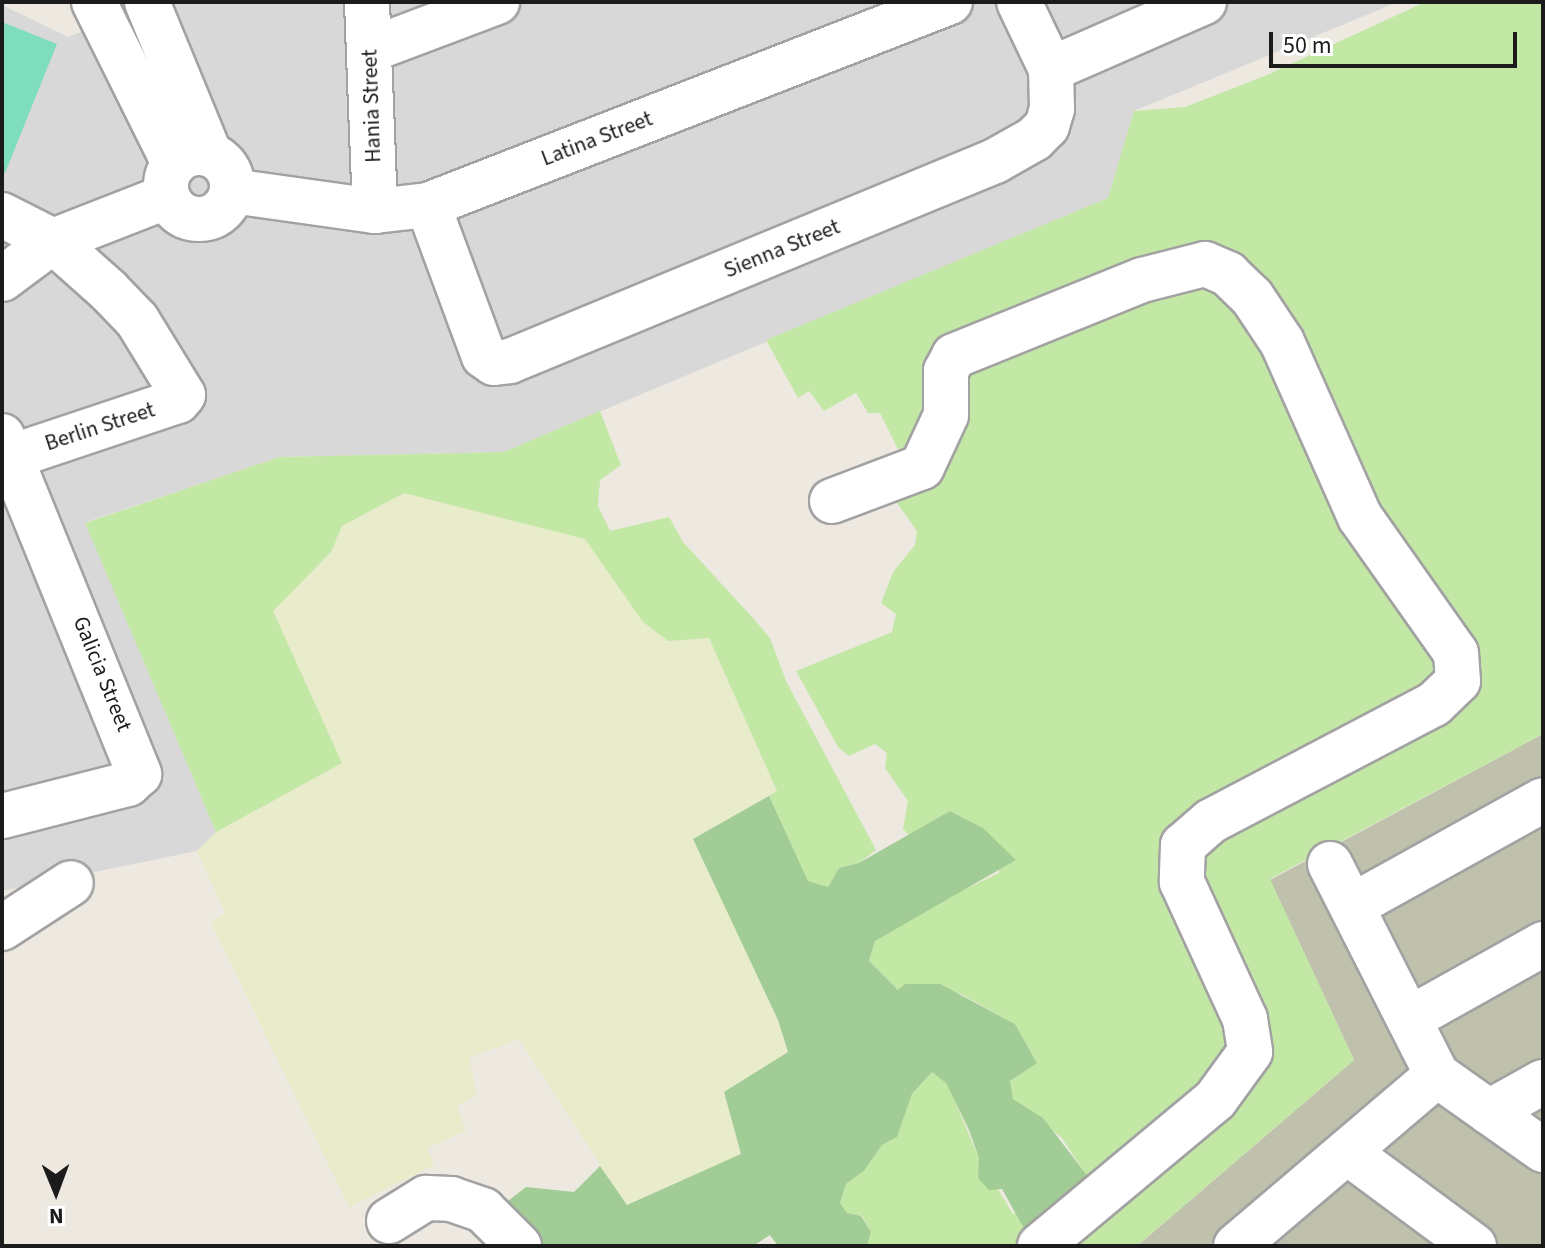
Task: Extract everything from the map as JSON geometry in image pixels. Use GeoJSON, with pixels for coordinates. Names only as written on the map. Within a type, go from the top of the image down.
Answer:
{"type":"FeatureCollection","features":[{"type":"Feature","properties":{"kind":"street"},"geometry":{"type":"LineString","coordinates":[[94,2],[114,41],[196,176]]}},
{"type":"Feature","properties":{"kind":"street","name":"Hania Street"},"geometry":{"type":"LineString","coordinates":[[367,2],[375,211]]}},
{"type":"Feature","properties":{"kind":"street"},"geometry":{"type":"LineString","coordinates":[[370,50],[497,2]]}},
{"type":"Feature","properties":{"kind":"street","name":"Latina Street"},"geometry":{"type":"LineString","coordinates":[[196,176],[375,211],[428,205],[950,2]]}},
{"type":"Feature","properties":{"kind":"street"},"geometry":{"type":"LineString","coordinates":[[1019,2],[1052,89],[1189,5]]}},
{"type":"Feature","properties":{"kind":"street"},"geometry":{"type":"LineString","coordinates":[[114,41],[151,12],[196,176]]}},
{"type":"Feature","properties":{"kind":"street","name":"Sienna Street"},"geometry":{"type":"LineString","coordinates":[[428,205],[484,356],[494,363],[510,361],[995,161],[1034,139],[1047,126],[1052,89]]}},
{"type":"Feature","properties":{"kind":"street"},"geometry":{"type":"LineString","coordinates":[[2,279],[53,241],[196,176]]}},
{"type":"Feature","properties":{"kind":"street"},"geometry":{"type":"LineString","coordinates":[[2,215],[53,241]]}},
{"type":"Feature","properties":{"kind":"street","name":"Berlin Street"},"geometry":{"type":"LineString","coordinates":[[8,444],[178,401],[183,395],[137,320],[53,241]]}},
{"type":"Feature","properties":{"kind":"street"},"geometry":{"type":"LineString","coordinates":[[832,501],[922,467],[935,449],[946,415],[946,371],[954,356],[1142,280],[1205,264],[1228,274],[1260,308],[1282,342],[1360,517],[1456,653],[1458,681],[1434,704],[1211,821],[1183,845],[1182,882],[1245,1019],[1250,1052],[1215,1100],[1040,1246]]}},
{"type":"Feature","properties":{"kind":"street","name":"Galicia Street"},"geometry":{"type":"LineString","coordinates":[[3,814],[128,784],[139,774],[8,444]]}},
{"type":"Feature","properties":{"kind":"street"},"geometry":{"type":"LineString","coordinates":[[1352,906],[1543,800]]}},
{"type":"Feature","properties":{"kind":"street"},"geometry":{"type":"LineString","coordinates":[[1330,864],[1437,1075],[1543,1150]]}},
{"type":"Feature","properties":{"kind":"street"},"geometry":{"type":"LineString","coordinates":[[2,928],[71,883]]}},
{"type":"Feature","properties":{"kind":"street"},"geometry":{"type":"LineString","coordinates":[[1409,1019],[1543,944]]}},
{"type":"Feature","properties":{"kind":"street"},"geometry":{"type":"LineString","coordinates":[[1252,1242],[1347,1152],[1437,1075]]}},
{"type":"Feature","properties":{"kind":"street"},"geometry":{"type":"LineString","coordinates":[[1489,1112],[1543,1082]]}},
{"type":"Feature","properties":{"kind":"street"},"geometry":{"type":"LineString","coordinates":[[1347,1152],[1474,1246]]}},
{"type":"Feature","properties":{"kind":"street"},"geometry":{"type":"LineString","coordinates":[[389,1221],[426,1198],[451,1199],[483,1210],[519,1246]]}},
{"type":"Feature","properties":{"kind":"shaded area"},"geometry":{"type":"Polygon","coordinates":[[[157,2],[1398,2],[1134,111],[1109,198],[504,452],[280,457],[86,522],[216,832],[197,851],[2,891],[2,5],[68,37],[157,2]]]}},
{"type":"Feature","properties":{"kind":"shaded area"},"geometry":{"type":"Polygon","coordinates":[[[404,493],[585,538],[643,622],[668,641],[709,638],[777,791],[694,839],[778,1020],[788,1053],[724,1092],[741,1155],[626,1205],[519,1039],[469,1058],[477,1094],[457,1107],[466,1131],[427,1148],[434,1165],[349,1207],[211,923],[225,913],[197,851],[216,832],[342,763],[273,611],[331,552],[342,526],[404,493]]]}},
{"type":"Feature","properties":{"kind":"shaded area"},"geometry":{"type":"Polygon","coordinates":[[[1543,734],[1543,1246],[1137,1246],[1354,1060],[1270,880],[1543,734]]]}},
{"type":"Feature","properties":{"kind":"green space"},"geometry":{"type":"Polygon","coordinates":[[[1425,2],[1543,2],[1543,734],[1270,879],[1354,1060],[1137,1246],[867,1246],[871,1232],[862,1216],[847,1213],[840,1203],[846,1184],[864,1171],[882,1145],[897,1137],[912,1094],[932,1072],[947,1083],[979,1158],[1013,1214],[1088,1178],[1062,1138],[1013,1099],[1010,1081],[1037,1063],[1015,1024],[961,994],[898,990],[869,961],[875,941],[930,906],[999,873],[1000,850],[983,828],[950,811],[909,835],[903,829],[908,801],[885,768],[887,753],[875,744],[849,756],[838,747],[796,671],[892,632],[896,614],[881,603],[893,572],[915,545],[917,531],[897,503],[886,499],[899,451],[880,413],[868,413],[856,393],[824,411],[809,391],[798,398],[766,340],[1108,198],[1134,111],[1185,107],[1267,75],[1425,2]]]}},
{"type":"Feature","properties":{"kind":"green space"},"geometry":{"type":"Polygon","coordinates":[[[2,22],[57,44],[5,173],[2,171],[2,22]]]}},
{"type":"Feature","properties":{"kind":"green space"},"geometry":{"type":"Polygon","coordinates":[[[600,411],[621,465],[600,480],[598,506],[610,531],[669,517],[683,542],[770,638],[786,681],[876,850],[859,863],[839,868],[828,887],[808,882],[769,796],[777,791],[709,638],[668,641],[643,622],[585,539],[404,493],[342,526],[331,552],[273,611],[342,763],[216,832],[85,523],[280,457],[504,452],[600,411]]]}},
{"type":"Feature","properties":{"kind":"green space"},"geometry":{"type":"Polygon","coordinates":[[[769,796],[808,881],[828,887],[839,868],[859,863],[950,811],[983,828],[1016,860],[875,941],[869,961],[898,990],[905,984],[940,984],[1015,1024],[1037,1063],[1010,1081],[1013,1099],[1043,1118],[1089,1178],[1026,1232],[1002,1189],[989,1190],[978,1178],[979,1158],[969,1130],[946,1083],[932,1072],[912,1094],[897,1137],[882,1145],[864,1171],[846,1184],[840,1203],[847,1213],[861,1216],[871,1232],[867,1246],[778,1246],[770,1235],[753,1246],[532,1246],[503,1205],[526,1187],[574,1192],[600,1166],[627,1205],[741,1154],[724,1092],[788,1052],[778,1020],[693,839],[769,796]]]}}]}
